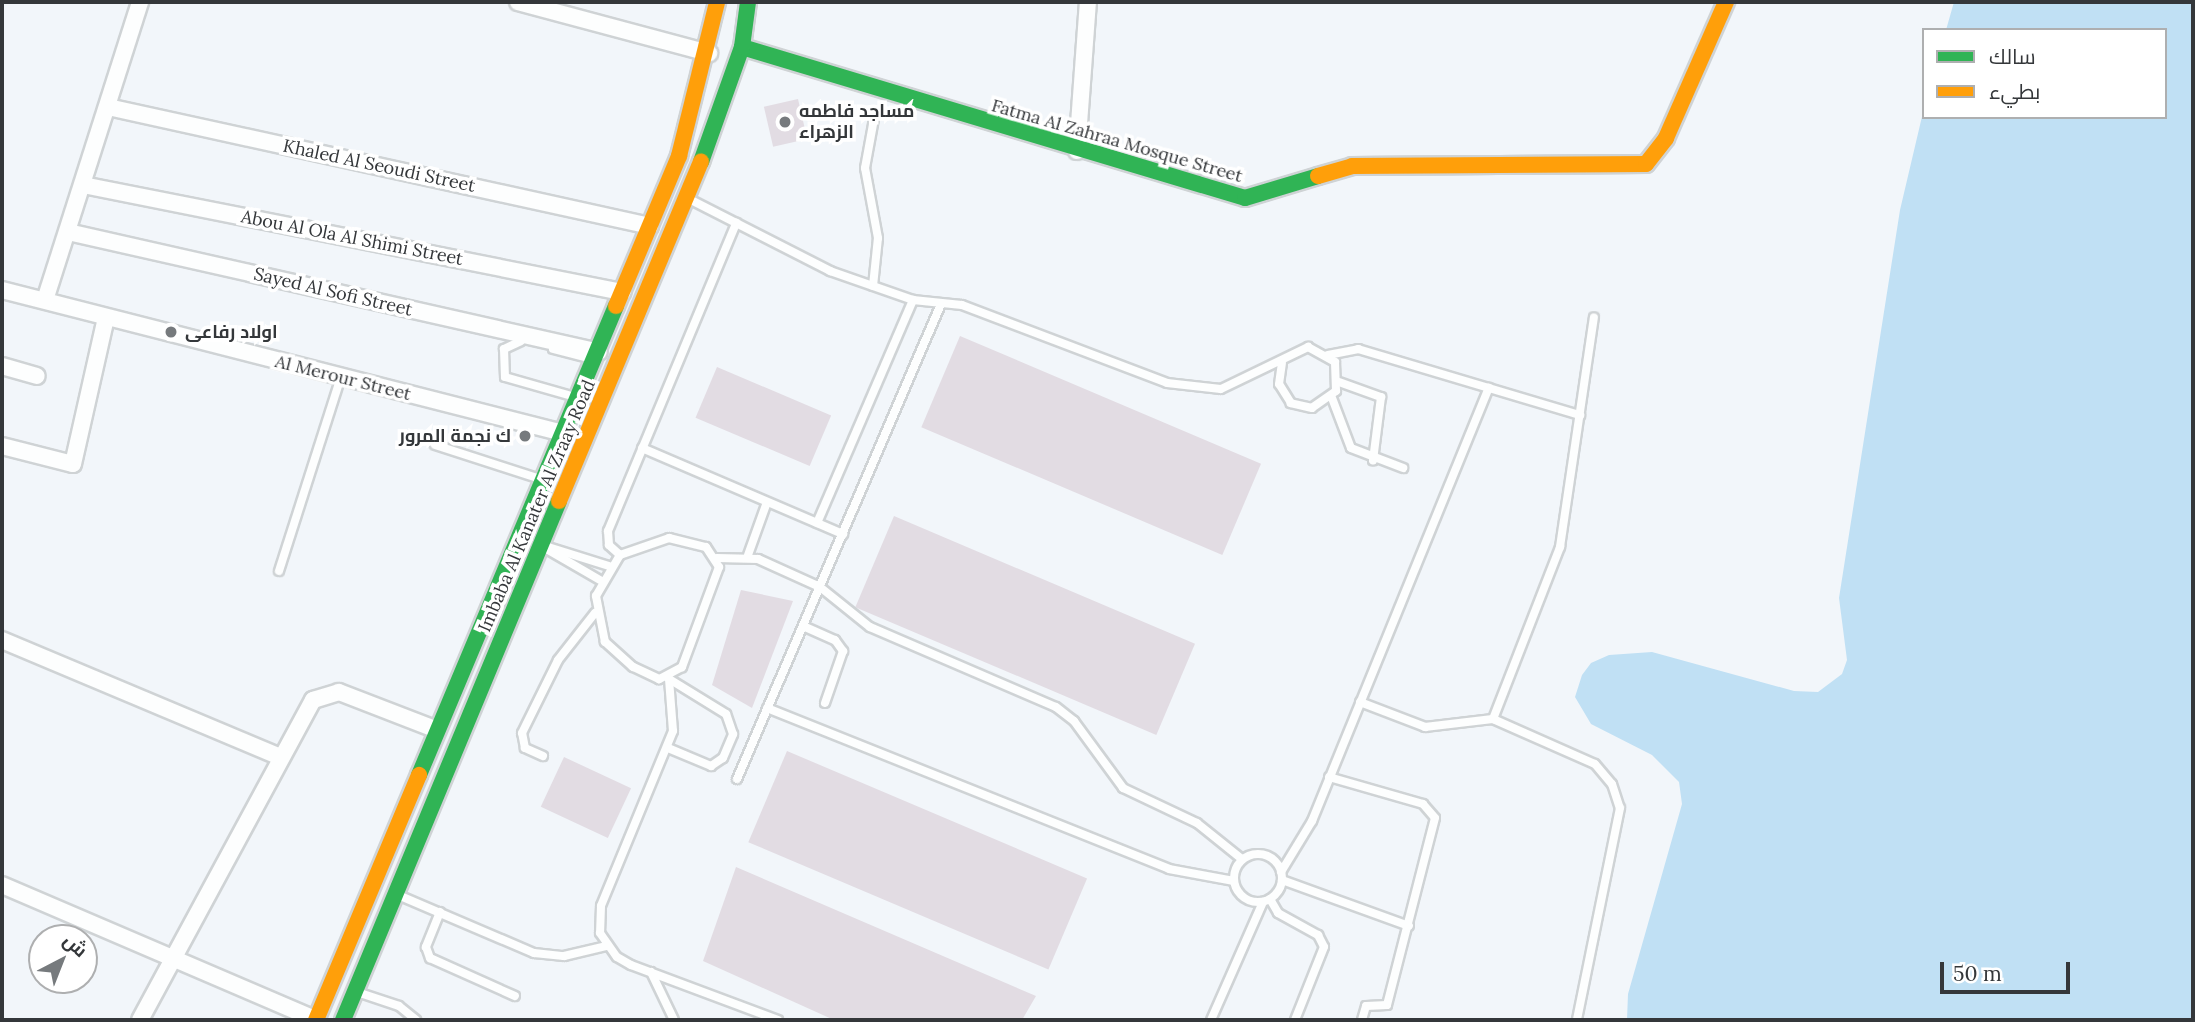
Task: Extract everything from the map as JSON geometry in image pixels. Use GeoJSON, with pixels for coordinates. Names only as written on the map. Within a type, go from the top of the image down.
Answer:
{"type":"FeatureCollection","features":[{"type":"Feature","properties":{"kind":"main road","name":"Imbaba Al Kanater Al Zraay Road"},"geometry":{"type":"LineString","coordinates":[[316,1020],[435,730],[597,356],[679,156],[709,53],[717,2]]}},
{"type":"Feature","properties":{"kind":"main road","name":"Imbaba Al Kanater Al Zraay Road"},"geometry":{"type":"LineString","coordinates":[[343,1020],[687,198],[742,47],[748,2]]}},
{"type":"Feature","properties":{"kind":"main road","name":"Fatma Al Zahraa Mosque Street"},"geometry":{"type":"LineString","coordinates":[[742,47],[1077,151],[1245,198],[1352,166],[1618,167],[1654,159],[1726,2]]}},
{"type":"Feature","properties":{"kind":"main road"},"geometry":{"type":"LineString","coordinates":[[517,538],[541,545]]}},
{"type":"Feature","properties":{"kind":"street"},"geometry":{"type":"LineString","coordinates":[[45,300],[140,2]]}},
{"type":"Feature","properties":{"kind":"street"},"geometry":{"type":"LineString","coordinates":[[518,2],[709,53]]}},
{"type":"Feature","properties":{"kind":"street"},"geometry":{"type":"LineString","coordinates":[[1077,151],[1088,2]]}},
{"type":"Feature","properties":{"kind":"street","name":"Khaled Al Seoudi Street"},"geometry":{"type":"LineString","coordinates":[[108,107],[650,226]]}},
{"type":"Feature","properties":{"kind":"street","name":"Abou Al Ola Al Shimi Street"},"geometry":{"type":"LineString","coordinates":[[83,185],[622,292]]}},
{"type":"Feature","properties":{"kind":"street","name":"Sayed Al Sofi Street"},"geometry":{"type":"LineString","coordinates":[[68,232],[597,356]]}},
{"type":"Feature","properties":{"kind":"street","name":"Al Merour Street"},"geometry":{"type":"LineString","coordinates":[[2,290],[563,433]]}},
{"type":"Feature","properties":{"kind":"street"},"geometry":{"type":"LineString","coordinates":[[2,446],[71,465],[106,318]]}},
{"type":"Feature","properties":{"kind":"street"},"geometry":{"type":"LineString","coordinates":[[2,366],[37,376]]}},
{"type":"Feature","properties":{"kind":"street"},"geometry":{"type":"LineString","coordinates":[[2,640],[280,757]]}},
{"type":"Feature","properties":{"kind":"street"},"geometry":{"type":"LineString","coordinates":[[140,1020],[177,958],[280,757],[313,700],[329,691],[435,730]]}},
{"type":"Feature","properties":{"kind":"street"},"geometry":{"type":"LineString","coordinates":[[2,885],[316,1020]]}},
{"type":"Feature","properties":{"kind":"lane"},"geometry":{"type":"LineString","coordinates":[[873,286],[878,238],[866,168],[874,119]]}},
{"type":"Feature","properties":{"kind":"lane"},"geometry":{"type":"LineString","coordinates":[[687,198],[873,286],[913,300],[962,304],[1185,389],[1222,389],[1282,363],[1308,347],[1328,355],[1358,349],[1580,415]]}},
{"type":"Feature","properties":{"kind":"lane"},"geometry":{"type":"LineString","coordinates":[[620,555],[609,545],[608,531],[736,223]]}},
{"type":"Feature","properties":{"kind":"lane"},"geometry":{"type":"LineString","coordinates":[[817,523],[913,300]]}},
{"type":"Feature","properties":{"kind":"lane"},"geometry":{"type":"LineString","coordinates":[[737,779],[941,303]]}},
{"type":"Feature","properties":{"kind":"lane"},"geometry":{"type":"LineString","coordinates":[[1493,719],[1560,547],[1594,317]]}},
{"type":"Feature","properties":{"kind":"lane"},"geometry":{"type":"LineString","coordinates":[[578,398],[509,380],[501,369],[504,349],[516,340],[597,356]]}},
{"type":"Feature","properties":{"kind":"lane"},"geometry":{"type":"LineString","coordinates":[[1328,355],[1339,382],[1332,398],[1343,438],[1373,460],[1403,468]]}},
{"type":"Feature","properties":{"kind":"lane"},"geometry":{"type":"LineString","coordinates":[[1282,363],[1279,384],[1291,403],[1312,408],[1332,398]]}},
{"type":"Feature","properties":{"kind":"lane"},"geometry":{"type":"LineString","coordinates":[[279,571],[341,377]]}},
{"type":"Feature","properties":{"kind":"lane"},"geometry":{"type":"LineString","coordinates":[[1339,382],[1381,397],[1373,460]]}},
{"type":"Feature","properties":{"kind":"lane"},"geometry":{"type":"LineString","coordinates":[[1211,1020],[1266,900],[1282,876],[1329,777],[1489,388]]}},
{"type":"Feature","properties":{"kind":"lane"},"geometry":{"type":"LineString","coordinates":[[435,444],[542,480]]}},
{"type":"Feature","properties":{"kind":"lane"},"geometry":{"type":"LineString","coordinates":[[642,448],[843,534]]}},
{"type":"Feature","properties":{"kind":"lane"},"geometry":{"type":"LineString","coordinates":[[748,555],[767,502]]}},
{"type":"Feature","properties":{"kind":"lane"},"geometry":{"type":"LineString","coordinates":[[543,756],[525,748],[522,733],[562,654],[595,613],[600,580],[608,566],[620,555],[668,538],[706,547],[718,558],[718,576],[682,667],[668,678]]}},
{"type":"Feature","properties":{"kind":"lane"},"geometry":{"type":"LineString","coordinates":[[541,545],[608,566]]}},
{"type":"Feature","properties":{"kind":"lane"},"geometry":{"type":"LineString","coordinates":[[541,545],[600,580]]}},
{"type":"Feature","properties":{"kind":"lane"},"geometry":{"type":"LineString","coordinates":[[718,558],[748,555],[820,587],[870,627],[1066,713],[1123,788],[1197,822],[1242,859],[1265,855],[1282,876],[1409,926]]}},
{"type":"Feature","properties":{"kind":"lane"},"geometry":{"type":"LineString","coordinates":[[595,613],[618,655],[649,676],[668,678],[726,714],[733,734],[723,758],[711,766],[668,748]]}},
{"type":"Feature","properties":{"kind":"lane"},"geometry":{"type":"LineString","coordinates":[[803,626],[843,650],[825,703]]}},
{"type":"Feature","properties":{"kind":"lane"},"geometry":{"type":"LineString","coordinates":[[606,946],[601,906],[668,748],[675,713],[668,678]]}},
{"type":"Feature","properties":{"kind":"lane"},"geometry":{"type":"LineString","coordinates":[[1360,702],[1425,727],[1493,719],[1595,764],[1617,796],[1606,898],[1577,1020]]}},
{"type":"Feature","properties":{"kind":"lane"},"geometry":{"type":"LineString","coordinates":[[767,708],[1169,869],[1234,881],[1247,900],[1266,900],[1278,913],[1318,935],[1324,947],[1295,1020]]}},
{"type":"Feature","properties":{"kind":"lane"},"geometry":{"type":"LineString","coordinates":[[1329,777],[1433,812],[1436,825],[1385,1007],[1366,1006],[1362,1020]]}},
{"type":"Feature","properties":{"kind":"lane"},"geometry":{"type":"LineString","coordinates":[[1234,881],[1242,859]]}},
{"type":"Feature","properties":{"kind":"lane"},"geometry":{"type":"LineString","coordinates":[[397,894],[534,953],[564,956],[606,946],[651,972],[778,1020]]}},
{"type":"Feature","properties":{"kind":"lane"},"geometry":{"type":"LineString","coordinates":[[440,912],[426,947],[430,958],[515,996]]}},
{"type":"Feature","properties":{"kind":"lane"},"geometry":{"type":"LineString","coordinates":[[651,972],[674,1020]]}},
{"type":"Feature","properties":{"kind":"lane"},"geometry":{"type":"LineString","coordinates":[[356,992],[398,1006],[416,1020]]}},
{"type":"Feature","properties":{"kind":"water"},"geometry":{"type":"Polygon","coordinates":[[[1954,2],[2193,2],[2193,1020],[1627,1020],[1628,994],[1682,804],[1679,782],[1652,755],[1591,724],[1575,697],[1582,675],[1591,663],[1609,655],[1652,652],[1794,691],[1818,692],[1842,674],[1847,660],[1839,598],[1900,210],[1922,116],[1922,119],[2167,119],[2167,28],[1947,28],[1954,2]]]}},
{"type":"Feature","properties":{"kind":"building","name":"مساجد فاطمه الزهراء"},"geometry":{"type":"Polygon","coordinates":[[[798,99],[807,139],[773,147],[764,107],[798,99]]]}},
{"type":"Feature","properties":{"kind":"building"},"geometry":{"type":"Polygon","coordinates":[[[960,336],[1261,464],[1222,555],[921,427],[960,336]]]}},
{"type":"Feature","properties":{"kind":"building"},"geometry":{"type":"Polygon","coordinates":[[[717,367],[831,415],[810,466],[696,418],[717,367]]]}},
{"type":"Feature","properties":{"kind":"building"},"geometry":{"type":"Polygon","coordinates":[[[894,516],[1195,644],[1156,735],[855,607],[894,516]]]}},
{"type":"Feature","properties":{"kind":"building"},"geometry":{"type":"Polygon","coordinates":[[[741,590],[793,601],[752,708],[712,685],[741,590]]]}},
{"type":"Feature","properties":{"kind":"building"},"geometry":{"type":"Polygon","coordinates":[[[787,751],[1087,878],[1048,970],[748,842],[787,751]]]}},
{"type":"Feature","properties":{"kind":"building"},"geometry":{"type":"Polygon","coordinates":[[[564,757],[631,788],[608,838],[541,807],[564,757]]]}},
{"type":"Feature","properties":{"kind":"building"},"geometry":{"type":"Polygon","coordinates":[[[736,867],[1036,996],[1022,1020],[834,1020],[703,961],[736,867]]]}},
{"type":"Feature","properties":{"kind":"traffic: fast"},"geometry":{"type":"LineString","coordinates":[[701,162],[742,47],[748,2]]}},
{"type":"Feature","properties":{"kind":"traffic: fast"},"geometry":{"type":"LineString","coordinates":[[742,47],[1245,198],[1318,176]]}},
{"type":"Feature","properties":{"kind":"traffic: fast"},"geometry":{"type":"LineString","coordinates":[[419,775],[616,306]]}},
{"type":"Feature","properties":{"kind":"traffic: fast"},"geometry":{"type":"LineString","coordinates":[[343,1020],[559,501]]}},
{"type":"Feature","properties":{"kind":"traffic: slow"},"geometry":{"type":"LineString","coordinates":[[616,306],[679,156],[717,2]]}},
{"type":"Feature","properties":{"kind":"traffic: slow"},"geometry":{"type":"LineString","coordinates":[[1318,176],[1352,166],[1646,164],[1666,138],[1726,2]]}},
{"type":"Feature","properties":{"kind":"traffic: slow"},"geometry":{"type":"LineString","coordinates":[[559,501],[701,162]]}},
{"type":"Feature","properties":{"kind":"traffic: slow"},"geometry":{"type":"LineString","coordinates":[[316,1020],[419,775]]}},
{"type":"Feature","properties":{"kind":"place","name":"مساجد فاطمه الزهراء"},"geometry":{"type":"Point","coordinates":[785,122]}},
{"type":"Feature","properties":{"kind":"place","name":"اولاد رفاعى"},"geometry":{"type":"Point","coordinates":[171,332]}},
{"type":"Feature","properties":{"kind":"place","name":"ك نجمة المرور"},"geometry":{"type":"Point","coordinates":[525,436]}}]}
